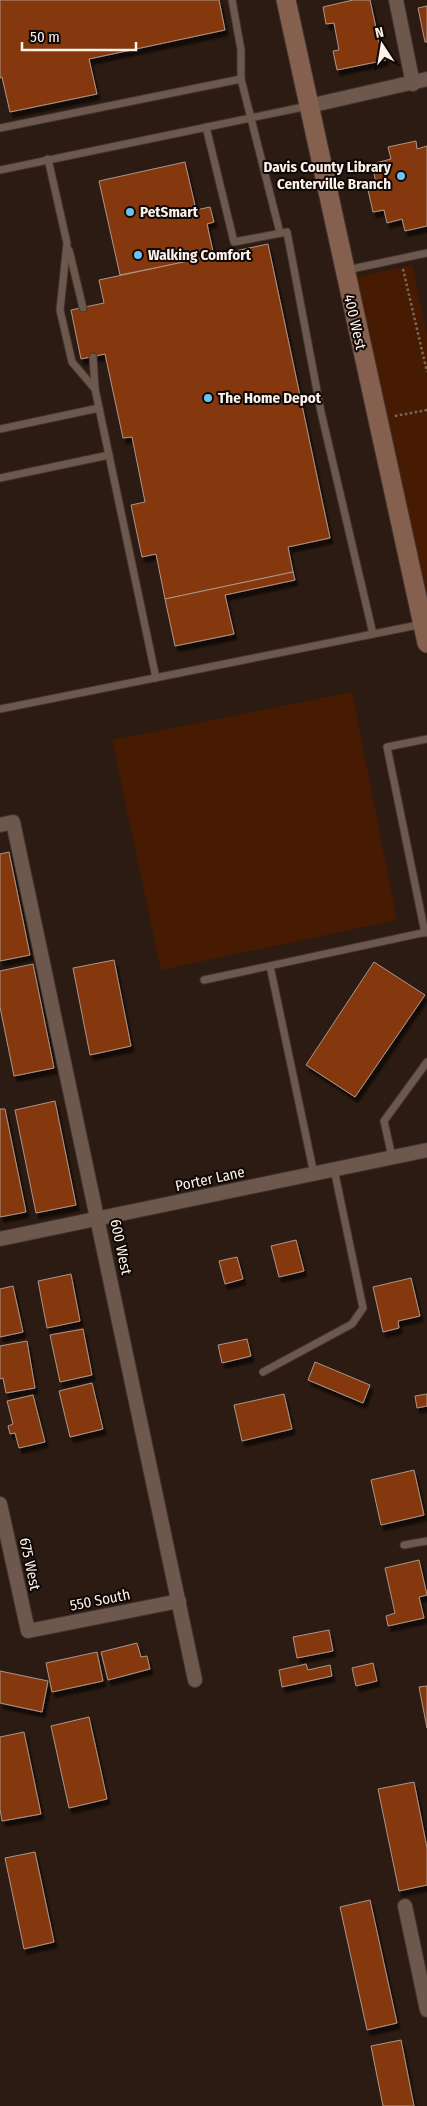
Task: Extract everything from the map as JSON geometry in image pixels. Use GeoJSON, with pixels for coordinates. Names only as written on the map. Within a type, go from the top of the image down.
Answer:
{"type":"FeatureCollection","features":[{"type":"Feature","properties":{"kind":"main road","name":"400 West"},"geometry":{"type":"LineString","coordinates":[[286,0],[344,270],[425,623],[427,643]]}},
{"type":"Feature","properties":{"kind":"street"},"geometry":{"type":"LineString","coordinates":[[396,0],[413,84]]}},
{"type":"Feature","properties":{"kind":"street"},"geometry":{"type":"LineString","coordinates":[[308,106],[413,84],[427,79]]}},
{"type":"Feature","properties":{"kind":"street","name":"600 West"},"geometry":{"type":"LineString","coordinates":[[7,823],[98,1218],[195,1680]]}},
{"type":"Feature","properties":{"kind":"street","name":"Porter Lane"},"geometry":{"type":"LineString","coordinates":[[0,1239],[427,1150]]}},
{"type":"Feature","properties":{"kind":"street","name":"675 West"},"geometry":{"type":"LineString","coordinates":[[0,1504],[28,1631]]}},
{"type":"Feature","properties":{"kind":"street","name":"550 South"},"geometry":{"type":"LineString","coordinates":[[28,1631],[179,1601]]}},
{"type":"Feature","properties":{"kind":"street"},"geometry":{"type":"LineString","coordinates":[[405,1906],[427,2010]]}},
{"type":"Feature","properties":{"kind":"lane"},"geometry":{"type":"LineString","coordinates":[[232,0],[241,50],[242,79],[280,233]]}},
{"type":"Feature","properties":{"kind":"lane"},"geometry":{"type":"LineString","coordinates":[[0,128],[242,79]]}},
{"type":"Feature","properties":{"kind":"lane"},"geometry":{"type":"LineString","coordinates":[[0,170],[308,106]]}},
{"type":"Feature","properties":{"kind":"lane"},"geometry":{"type":"LineString","coordinates":[[206,127],[234,242],[287,232],[322,412],[373,634]]}},
{"type":"Feature","properties":{"kind":"lane"},"geometry":{"type":"LineString","coordinates":[[48,160],[83,308]]}},
{"type":"Feature","properties":{"kind":"lane"},"geometry":{"type":"LineString","coordinates":[[67,243],[60,310],[72,362],[95,389]]}},
{"type":"Feature","properties":{"kind":"lane"},"geometry":{"type":"LineString","coordinates":[[344,270],[427,253]]}},
{"type":"Feature","properties":{"kind":"lane"},"geometry":{"type":"LineString","coordinates":[[93,356],[95,389],[156,678]]}},
{"type":"Feature","properties":{"kind":"lane"},"geometry":{"type":"LineString","coordinates":[[0,429],[99,408]]}},
{"type":"Feature","properties":{"kind":"lane"},"geometry":{"type":"LineString","coordinates":[[0,478],[109,455]]}},
{"type":"Feature","properties":{"kind":"lane"},"geometry":{"type":"LineString","coordinates":[[0,709],[425,623]]}},
{"type":"Feature","properties":{"kind":"lane"},"geometry":{"type":"LineString","coordinates":[[204,980],[426,932],[387,747],[427,738]]}},
{"type":"Feature","properties":{"kind":"lane"},"geometry":{"type":"LineString","coordinates":[[270,966],[314,1174]]}},
{"type":"Feature","properties":{"kind":"lane"},"geometry":{"type":"LineString","coordinates":[[392,1157],[384,1121],[427,1062]]}},
{"type":"Feature","properties":{"kind":"lane"},"geometry":{"type":"LineString","coordinates":[[263,1372],[352,1324],[363,1308],[334,1169]]}},
{"type":"Feature","properties":{"kind":"lane"},"geometry":{"type":"LineString","coordinates":[[404,1546],[427,1541]]}},
{"type":"Feature","properties":{"kind":"path"},"geometry":{"type":"LineString","coordinates":[[403,267],[427,372]]}},
{"type":"Feature","properties":{"kind":"path"},"geometry":{"type":"LineString","coordinates":[[395,416],[427,410]]}},
{"type":"Feature","properties":{"kind":"shaded area"},"geometry":{"type":"Polygon","coordinates":[[[412,265],[427,335],[427,623],[346,279],[412,265]]]}},
{"type":"Feature","properties":{"kind":"shaded area"},"geometry":{"type":"Polygon","coordinates":[[[352,692],[397,920],[161,970],[112,740],[352,692]]]}},
{"type":"Feature","properties":{"kind":"building"},"geometry":{"type":"Polygon","coordinates":[[[0,0],[219,0],[225,30],[89,59],[97,94],[10,112],[2,77],[0,78],[0,0]]]}},
{"type":"Feature","properties":{"kind":"building"},"geometry":{"type":"Polygon","coordinates":[[[353,0],[370,0],[381,51],[384,51],[386,60],[337,70],[333,51],[339,50],[334,23],[326,24],[323,7],[353,0]]]}},
{"type":"Feature","properties":{"kind":"building"},"geometry":{"type":"Polygon","coordinates":[[[427,6],[427,42],[425,42],[418,8],[427,6]]]}},
{"type":"Feature","properties":{"kind":"building","name":"Davis County Library Centerville Branch"},"geometry":{"type":"Polygon","coordinates":[[[416,141],[417,149],[427,146],[427,226],[405,231],[402,219],[387,223],[384,210],[373,212],[368,190],[377,188],[372,164],[391,159],[388,147],[416,141]]]}},
{"type":"Feature","properties":{"kind":"building"},"geometry":{"type":"Polygon","coordinates":[[[185,162],[196,210],[210,207],[214,222],[207,224],[214,256],[120,275],[99,181],[185,162]]]}},
{"type":"Feature","properties":{"kind":"building","name":"The Home Depot"},"geometry":{"type":"Polygon","coordinates":[[[268,244],[330,538],[288,547],[293,572],[165,599],[156,554],[142,557],[131,505],[145,502],[132,437],[123,438],[105,354],[81,359],[71,310],[104,303],[99,280],[268,244]]]}},
{"type":"Feature","properties":{"kind":"building"},"geometry":{"type":"Polygon","coordinates":[[[293,572],[295,580],[225,595],[234,634],[175,646],[165,599],[293,572]]]}},
{"type":"Feature","properties":{"kind":"building"},"geometry":{"type":"Polygon","coordinates":[[[9,852],[30,955],[0,961],[0,854],[9,852]]]}},
{"type":"Feature","properties":{"kind":"building"},"geometry":{"type":"Polygon","coordinates":[[[114,960],[131,1046],[90,1055],[73,968],[114,960]]]}},
{"type":"Feature","properties":{"kind":"building"},"geometry":{"type":"Polygon","coordinates":[[[374,962],[425,995],[355,1097],[306,1065],[374,962]]]}},
{"type":"Feature","properties":{"kind":"building"},"geometry":{"type":"Polygon","coordinates":[[[33,964],[54,1068],[14,1076],[0,1007],[0,971],[33,964]]]}},
{"type":"Feature","properties":{"kind":"building"},"geometry":{"type":"Polygon","coordinates":[[[55,1101],[76,1205],[36,1213],[15,1110],[55,1101]]]}},
{"type":"Feature","properties":{"kind":"building"},"geometry":{"type":"Polygon","coordinates":[[[0,1109],[5,1109],[26,1212],[0,1217],[0,1109]]]}},
{"type":"Feature","properties":{"kind":"building"},"geometry":{"type":"Polygon","coordinates":[[[296,1240],[304,1271],[279,1277],[271,1246],[296,1240]]]}},
{"type":"Feature","properties":{"kind":"building"},"geometry":{"type":"Polygon","coordinates":[[[237,1257],[243,1279],[225,1284],[219,1261],[237,1257]]]}},
{"type":"Feature","properties":{"kind":"building"},"geometry":{"type":"Polygon","coordinates":[[[71,1274],[80,1321],[47,1328],[38,1281],[71,1274]]]}},
{"type":"Feature","properties":{"kind":"building"},"geometry":{"type":"Polygon","coordinates":[[[411,1278],[420,1316],[398,1321],[399,1328],[383,1332],[373,1287],[411,1278]]]}},
{"type":"Feature","properties":{"kind":"building"},"geometry":{"type":"Polygon","coordinates":[[[13,1286],[23,1332],[0,1337],[0,1289],[13,1286]]]}},
{"type":"Feature","properties":{"kind":"building"},"geometry":{"type":"Polygon","coordinates":[[[83,1329],[92,1375],[60,1382],[50,1335],[83,1329]]]}},
{"type":"Feature","properties":{"kind":"building"},"geometry":{"type":"Polygon","coordinates":[[[247,1339],[251,1356],[222,1363],[218,1345],[247,1339]]]}},
{"type":"Feature","properties":{"kind":"building"},"geometry":{"type":"Polygon","coordinates":[[[27,1341],[35,1388],[6,1393],[3,1378],[0,1379],[0,1346],[27,1341]]]}},
{"type":"Feature","properties":{"kind":"building"},"geometry":{"type":"Polygon","coordinates":[[[315,1362],[370,1385],[363,1403],[308,1380],[315,1362]]]}},
{"type":"Feature","properties":{"kind":"building"},"geometry":{"type":"Polygon","coordinates":[[[92,1383],[103,1429],[70,1437],[59,1391],[92,1383]]]}},
{"type":"Feature","properties":{"kind":"building"},"geometry":{"type":"Polygon","coordinates":[[[284,1394],[292,1429],[242,1441],[234,1405],[284,1394]]]}},
{"type":"Feature","properties":{"kind":"building"},"geometry":{"type":"Polygon","coordinates":[[[427,1394],[427,1406],[417,1408],[415,1396],[427,1394]]]}},
{"type":"Feature","properties":{"kind":"building"},"geometry":{"type":"Polygon","coordinates":[[[33,1395],[45,1442],[19,1448],[15,1433],[10,1434],[8,1426],[13,1424],[7,1401],[33,1395]]]}},
{"type":"Feature","properties":{"kind":"building"},"geometry":{"type":"Polygon","coordinates":[[[414,1470],[424,1515],[381,1525],[371,1480],[414,1470]]]}},
{"type":"Feature","properties":{"kind":"building"},"geometry":{"type":"Polygon","coordinates":[[[419,1560],[427,1595],[419,1597],[424,1618],[388,1626],[386,1616],[395,1613],[385,1568],[419,1560]]]}},
{"type":"Feature","properties":{"kind":"building"},"geometry":{"type":"Polygon","coordinates":[[[329,1630],[333,1651],[297,1658],[293,1637],[329,1630]]]}},
{"type":"Feature","properties":{"kind":"building"},"geometry":{"type":"Polygon","coordinates":[[[137,1643],[141,1657],[147,1656],[150,1669],[108,1680],[101,1652],[137,1643]]]}},
{"type":"Feature","properties":{"kind":"building"},"geometry":{"type":"Polygon","coordinates":[[[97,1652],[103,1681],[52,1692],[46,1663],[97,1652]]]}},
{"type":"Feature","properties":{"kind":"building"},"geometry":{"type":"Polygon","coordinates":[[[373,1663],[377,1681],[356,1686],[352,1668],[373,1663]]]}},
{"type":"Feature","properties":{"kind":"building"},"geometry":{"type":"Polygon","coordinates":[[[306,1664],[308,1670],[330,1665],[332,1676],[282,1687],[279,1670],[306,1664]]]}},
{"type":"Feature","properties":{"kind":"building"},"geometry":{"type":"Polygon","coordinates":[[[0,1671],[48,1681],[42,1712],[0,1703],[0,1671]]]}},
{"type":"Feature","properties":{"kind":"building"},"geometry":{"type":"Polygon","coordinates":[[[427,1686],[427,1728],[419,1687],[427,1686]]]}},
{"type":"Feature","properties":{"kind":"building"},"geometry":{"type":"Polygon","coordinates":[[[89,1717],[107,1799],[69,1808],[51,1726],[89,1717]]]}},
{"type":"Feature","properties":{"kind":"building"},"geometry":{"type":"Polygon","coordinates":[[[24,1732],[41,1814],[2,1821],[0,1809],[0,1737],[24,1732]]]}},
{"type":"Feature","properties":{"kind":"building"},"geometry":{"type":"Polygon","coordinates":[[[414,1782],[427,1848],[427,1885],[399,1891],[378,1789],[414,1782]]]}},
{"type":"Feature","properties":{"kind":"building"},"geometry":{"type":"Polygon","coordinates":[[[35,1852],[54,1942],[24,1949],[5,1858],[35,1852]]]}},
{"type":"Feature","properties":{"kind":"building"},"geometry":{"type":"Polygon","coordinates":[[[370,1900],[397,2023],[367,2030],[340,1907],[370,1900]]]}},
{"type":"Feature","properties":{"kind":"building"},"geometry":{"type":"Polygon","coordinates":[[[401,2040],[414,2106],[383,2106],[371,2046],[401,2040]]]}},
{"type":"Feature","properties":{"kind":"place","name":"Davis County Library Centerville Branch"},"geometry":{"type":"Point","coordinates":[401,176]}},
{"type":"Feature","properties":{"kind":"place","name":"PetSmart"},"geometry":{"type":"Point","coordinates":[130,212]}},
{"type":"Feature","properties":{"kind":"place","name":"Walking Comfort"},"geometry":{"type":"Point","coordinates":[138,255]}},
{"type":"Feature","properties":{"kind":"place","name":"The Home Depot"},"geometry":{"type":"Point","coordinates":[208,398]}}]}
